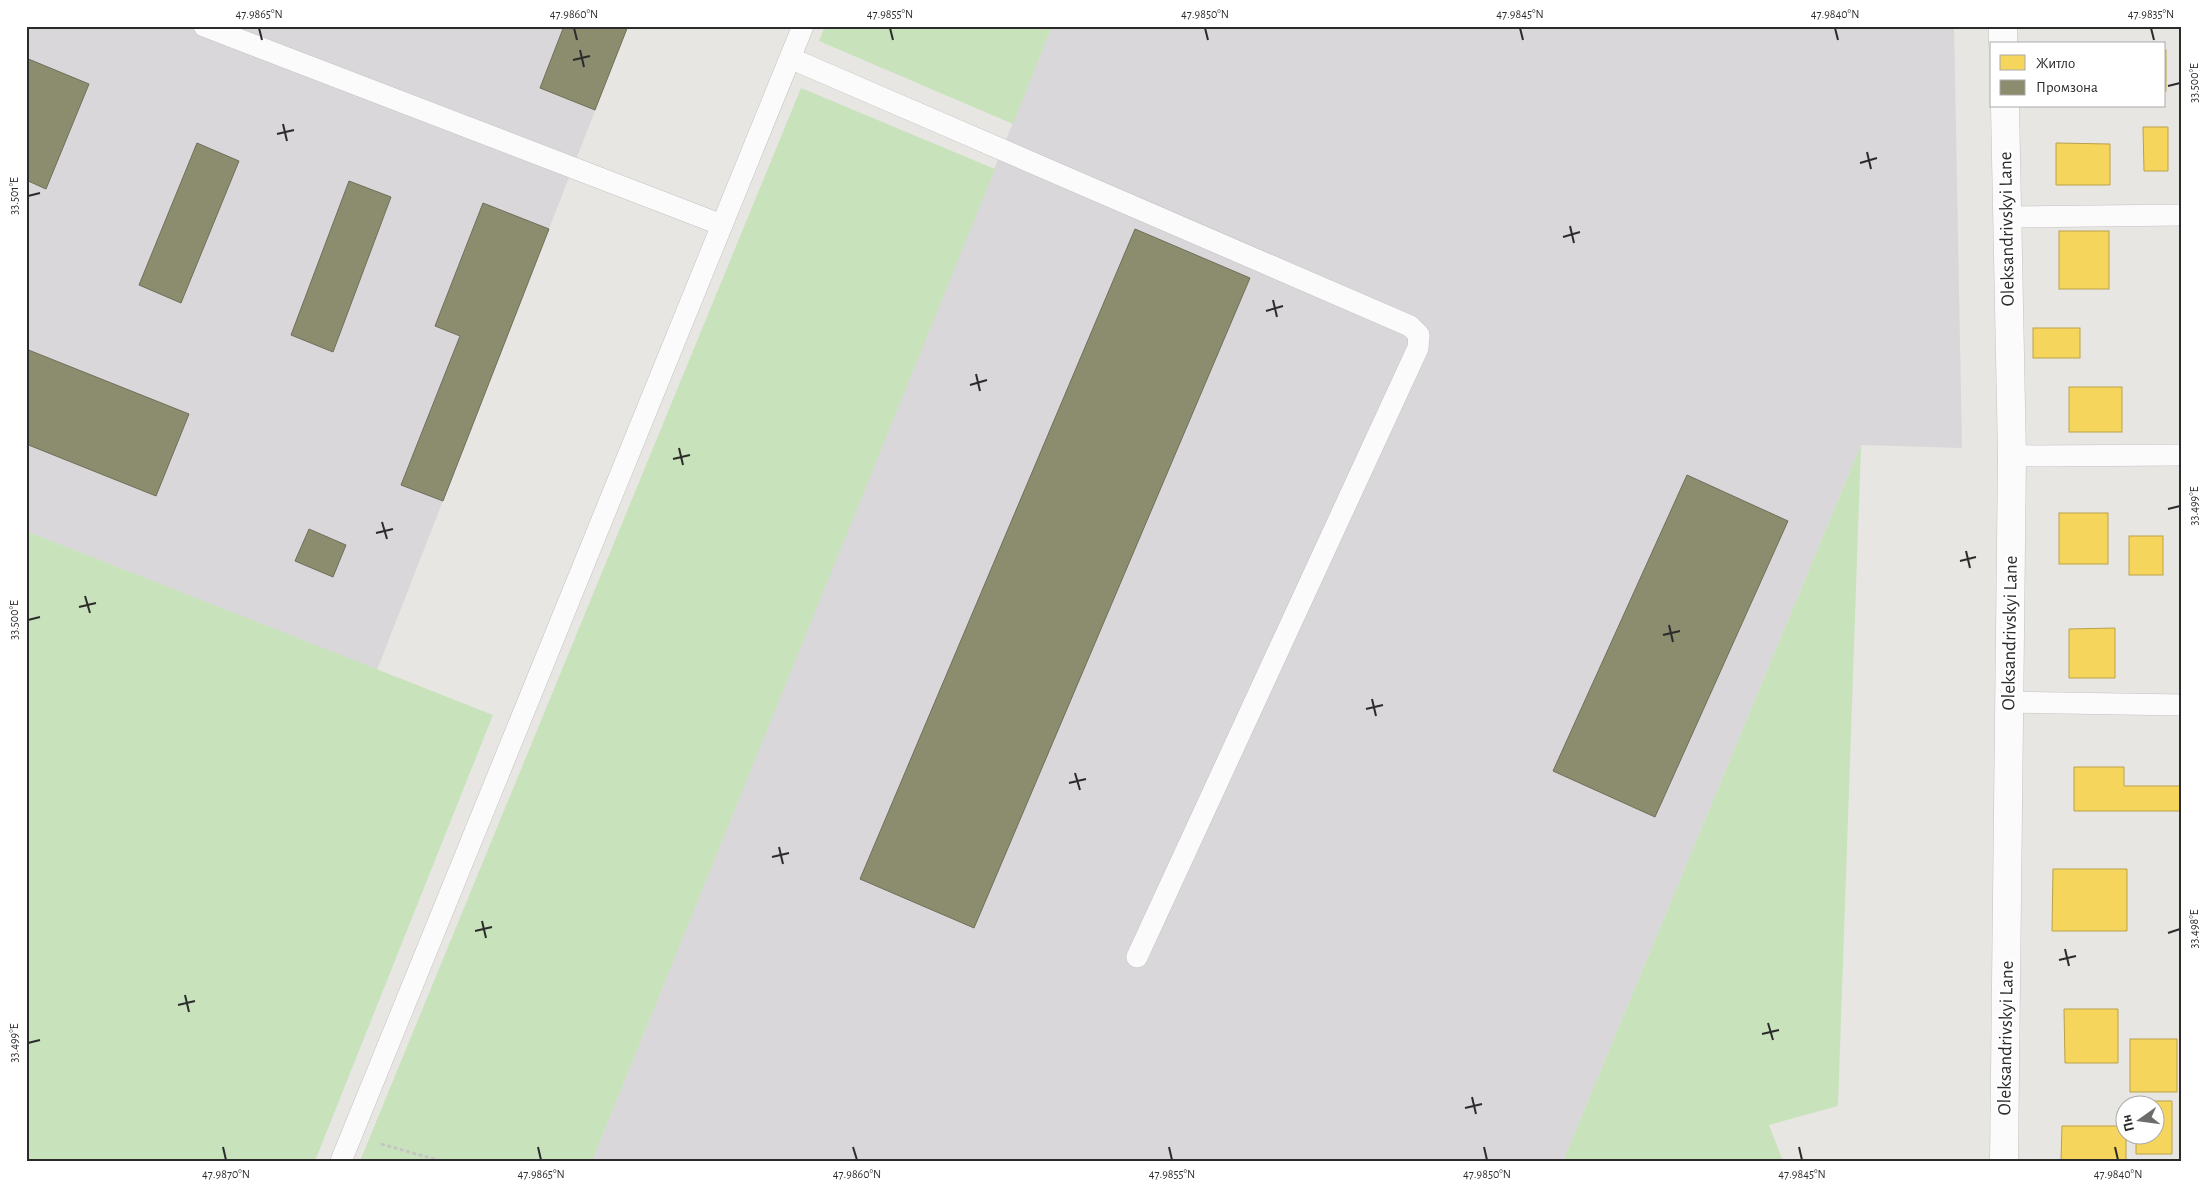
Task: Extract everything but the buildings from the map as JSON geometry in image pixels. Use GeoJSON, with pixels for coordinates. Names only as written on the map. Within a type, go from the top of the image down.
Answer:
{"type":"FeatureCollection","features":[{"type":"Feature","properties":{"kind":"street"},"geometry":{"type":"LineString","coordinates":[[2003,26],[2003,42]]}},
{"type":"Feature","properties":{"kind":"street","name":"Oleksandrivskyi Lane"},"geometry":{"type":"LineString","coordinates":[[2004,1161],[2012,456],[2005,108]]}},
{"type":"Feature","properties":{"kind":"lane"},"geometry":{"type":"LineString","coordinates":[[204,26],[722,225]]}},
{"type":"Feature","properties":{"kind":"lane"},"geometry":{"type":"LineString","coordinates":[[341,1161],[803,26]]}},
{"type":"Feature","properties":{"kind":"lane"},"geometry":{"type":"LineString","coordinates":[[790,58],[1410,326],[1419,335],[1418,348],[1136,957]]}},
{"type":"Feature","properties":{"kind":"lane"},"geometry":{"type":"LineString","coordinates":[[2007,217],[2182,214]]}},
{"type":"Feature","properties":{"kind":"lane"},"geometry":{"type":"LineString","coordinates":[[2012,456],[2182,455]]}},
{"type":"Feature","properties":{"kind":"lane"},"geometry":{"type":"LineString","coordinates":[[2009,702],[2182,705]]}},
{"type":"Feature","properties":{"kind":"path"},"geometry":{"type":"LineString","coordinates":[[351,1135],[441,1161]]}},
{"type":"Feature","properties":{"kind":"shaded area"},"geometry":{"type":"Polygon","coordinates":[[[26,26],[628,26],[377,670],[26,531],[26,26]]]}},
{"type":"Feature","properties":{"kind":"shaded area"},"geometry":{"type":"Polygon","coordinates":[[[1052,26],[1954,26],[1962,448],[1861,445],[1563,1161],[592,1161],[1052,26]]]}},
{"type":"Feature","properties":{"kind":"green space"},"geometry":{"type":"Polygon","coordinates":[[[825,26],[1052,26],[1013,124],[819,41],[825,26]]]}},
{"type":"Feature","properties":{"kind":"green space"},"geometry":{"type":"Polygon","coordinates":[[[801,88],[995,169],[592,1161],[360,1161],[801,88]]]}},
{"type":"Feature","properties":{"kind":"green space"},"geometry":{"type":"Polygon","coordinates":[[[1861,445],[1838,1106],[1769,1125],[1783,1161],[1563,1161],[1861,445]]]}},
{"type":"Feature","properties":{"kind":"green space"},"geometry":{"type":"Polygon","coordinates":[[[26,531],[493,715],[315,1161],[26,1161],[26,531]]]}}]}
